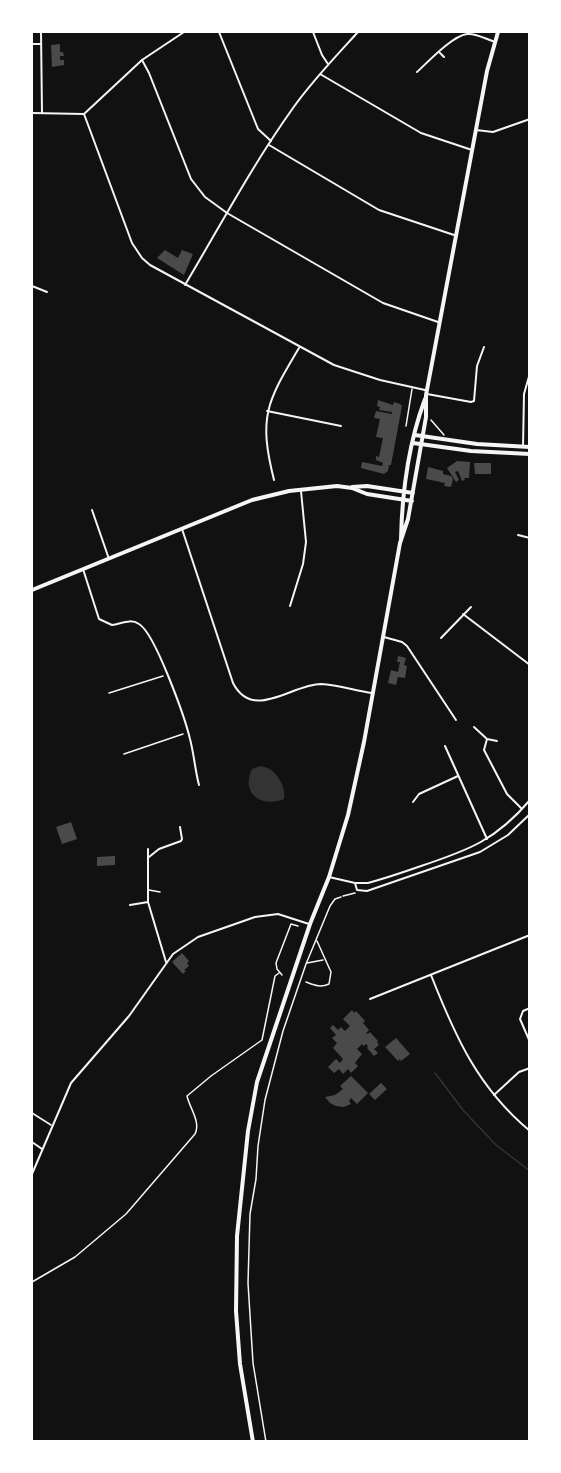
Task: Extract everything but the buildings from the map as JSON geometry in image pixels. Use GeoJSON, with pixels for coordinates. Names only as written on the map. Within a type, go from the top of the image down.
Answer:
{"type":"FeatureCollection","features":[{"type":"Feature","properties":{"kind":"main road"},"geometry":{"type":"LineString","coordinates":[[400,543],[412,501],[426,417],[427,393],[472,150],[498,32]]}},
{"type":"Feature","properties":{"kind":"main road"},"geometry":{"type":"LineString","coordinates":[[253,1442],[240,1364],[236,1292],[237,1236],[248,1131],[258,1082],[310,924],[329,877],[351,804],[400,543],[412,446],[427,393]]}},
{"type":"Feature","properties":{"kind":"main road"},"geometry":{"type":"LineString","coordinates":[[415,435],[480,445],[530,447]]}},
{"type":"Feature","properties":{"kind":"main road"},"geometry":{"type":"LineString","coordinates":[[412,446],[421,444],[480,452],[530,454]]}},
{"type":"Feature","properties":{"kind":"main road"},"geometry":{"type":"LineString","coordinates":[[32,590],[252,500],[322,486],[352,488],[367,486],[413,493]]}},
{"type":"Feature","properties":{"kind":"main road"},"geometry":{"type":"LineString","coordinates":[[352,488],[367,494],[412,501]]}},
{"type":"Feature","properties":{"kind":"street"},"geometry":{"type":"LineString","coordinates":[[41,32],[42,113]]}},
{"type":"Feature","properties":{"kind":"street"},"geometry":{"type":"LineString","coordinates":[[32,113],[84,114],[142,60],[184,32]]}},
{"type":"Feature","properties":{"kind":"street"},"geometry":{"type":"LineString","coordinates":[[219,32],[256,124],[270,143],[380,210],[456,236]]}},
{"type":"Feature","properties":{"kind":"street"},"geometry":{"type":"LineString","coordinates":[[313,32],[328,64]]}},
{"type":"Feature","properties":{"kind":"street"},"geometry":{"type":"LineString","coordinates":[[185,285],[294,107],[328,64],[358,32]]}},
{"type":"Feature","properties":{"kind":"street"},"geometry":{"type":"LineString","coordinates":[[417,72],[465,34],[473,34],[495,42]]}},
{"type":"Feature","properties":{"kind":"street"},"geometry":{"type":"LineString","coordinates":[[32,44],[41,44]]}},
{"type":"Feature","properties":{"kind":"street"},"geometry":{"type":"LineString","coordinates":[[440,52],[444,57]]}},
{"type":"Feature","properties":{"kind":"street"},"geometry":{"type":"LineString","coordinates":[[142,60],[191,179],[205,197],[227,213],[382,303],[441,322]]}},
{"type":"Feature","properties":{"kind":"street"},"geometry":{"type":"LineString","coordinates":[[320,74],[421,133],[472,150]]}},
{"type":"Feature","properties":{"kind":"street"},"geometry":{"type":"LineString","coordinates":[[84,114],[135,249],[155,269],[299,347],[347,370],[427,393],[474,401],[477,366],[484,347]]}},
{"type":"Feature","properties":{"kind":"street"},"geometry":{"type":"LineString","coordinates":[[476,130],[493,132],[530,119]]}},
{"type":"Feature","properties":{"kind":"street"},"geometry":{"type":"LineString","coordinates":[[32,286],[47,292]]}},
{"type":"Feature","properties":{"kind":"street"},"geometry":{"type":"LineString","coordinates":[[274,480],[266,437],[267,411],[299,347]]}},
{"type":"Feature","properties":{"kind":"street"},"geometry":{"type":"LineString","coordinates":[[523,447],[524,394],[530,373]]}},
{"type":"Feature","properties":{"kind":"street"},"geometry":{"type":"LineString","coordinates":[[267,411],[341,426]]}},
{"type":"Feature","properties":{"kind":"street"},"geometry":{"type":"LineString","coordinates":[[480,445],[480,452]]}},
{"type":"Feature","properties":{"kind":"street"},"geometry":{"type":"LineString","coordinates":[[290,606],[303,564],[306,542],[301,489]]}},
{"type":"Feature","properties":{"kind":"street"},"geometry":{"type":"LineString","coordinates":[[92,510],[109,559]]}},
{"type":"Feature","properties":{"kind":"street"},"geometry":{"type":"LineString","coordinates":[[182,529],[233,683],[243,696],[260,701],[318,684],[373,693]]}},
{"type":"Feature","properties":{"kind":"street"},"geometry":{"type":"LineString","coordinates":[[518,535],[530,538]]}},
{"type":"Feature","properties":{"kind":"street"},"geometry":{"type":"LineString","coordinates":[[83,569],[99,619],[112,625],[129,621],[141,625],[150,637],[188,732],[199,785]]}},
{"type":"Feature","properties":{"kind":"street"},"geometry":{"type":"LineString","coordinates":[[441,638],[471,607]]}},
{"type":"Feature","properties":{"kind":"street"},"geometry":{"type":"LineString","coordinates":[[463,614],[530,665]]}},
{"type":"Feature","properties":{"kind":"street"},"geometry":{"type":"LineString","coordinates":[[383,637],[407,646],[456,720]]}},
{"type":"Feature","properties":{"kind":"street"},"geometry":{"type":"LineString","coordinates":[[474,727],[487,739],[497,741]]}},
{"type":"Feature","properties":{"kind":"street"},"geometry":{"type":"LineString","coordinates":[[487,739],[484,747],[488,757],[507,794],[522,809]]}},
{"type":"Feature","properties":{"kind":"street"},"geometry":{"type":"LineString","coordinates":[[445,747],[488,839]]}},
{"type":"Feature","properties":{"kind":"street"},"geometry":{"type":"LineString","coordinates":[[413,802],[419,794],[458,776]]}},
{"type":"Feature","properties":{"kind":"street"},"geometry":{"type":"LineString","coordinates":[[329,877],[355,883],[382,879],[458,854],[502,829],[530,800]]}},
{"type":"Feature","properties":{"kind":"street"},"geometry":{"type":"LineString","coordinates":[[355,883],[357,890],[362,892],[470,857],[508,835],[530,814]]}},
{"type":"Feature","properties":{"kind":"street"},"geometry":{"type":"LineString","coordinates":[[149,857],[159,849],[181,841],[180,827]]}},
{"type":"Feature","properties":{"kind":"street"},"geometry":{"type":"LineString","coordinates":[[502,829],[508,835]]}},
{"type":"Feature","properties":{"kind":"street"},"geometry":{"type":"LineString","coordinates":[[148,849],[148,902],[166,962]]}},
{"type":"Feature","properties":{"kind":"street"},"geometry":{"type":"LineString","coordinates":[[130,905],[148,902]]}},
{"type":"Feature","properties":{"kind":"street"},"geometry":{"type":"LineString","coordinates":[[32,1174],[71,1083],[129,1016],[166,962],[181,947],[255,916],[278,914],[310,924]]}},
{"type":"Feature","properties":{"kind":"street"},"geometry":{"type":"LineString","coordinates":[[370,999],[530,935]]}},
{"type":"Feature","properties":{"kind":"street"},"geometry":{"type":"LineString","coordinates":[[431,975],[464,1052],[493,1095],[512,1116],[530,1131]]}},
{"type":"Feature","properties":{"kind":"street"},"geometry":{"type":"LineString","coordinates":[[530,1008],[523,1011],[520,1019],[530,1042]]}},
{"type":"Feature","properties":{"kind":"street"},"geometry":{"type":"LineString","coordinates":[[493,1095],[519,1072],[530,1068]]}},
{"type":"Feature","properties":{"kind":"street"},"geometry":{"type":"LineString","coordinates":[[32,1142],[42,1149]]}},
{"type":"Feature","properties":{"kind":"lane"},"geometry":{"type":"LineString","coordinates":[[406,426],[412,387]]}},
{"type":"Feature","properties":{"kind":"lane"},"geometry":{"type":"LineString","coordinates":[[148,890],[160,892]]}},
{"type":"Feature","properties":{"kind":"lane"},"geometry":{"type":"LineString","coordinates":[[32,1104],[32,1112],[52,1125]]}},
{"type":"Feature","properties":{"kind":"path"},"geometry":{"type":"LineString","coordinates":[[431,420],[443,435]]}},
{"type":"Feature","properties":{"kind":"path"},"geometry":{"type":"LineString","coordinates":[[109,693],[166,675]]}},
{"type":"Feature","properties":{"kind":"path"},"geometry":{"type":"LineString","coordinates":[[124,754],[188,732]]}},
{"type":"Feature","properties":{"kind":"path"},"geometry":{"type":"LineString","coordinates":[[266,1442],[250,1331],[248,1283],[250,1214],[257,1174],[258,1146],[266,1100],[283,1031],[306,964],[333,902],[355,893]]}},
{"type":"Feature","properties":{"kind":"path"},"geometry":{"type":"LineString","coordinates":[[282,975],[276,963],[291,924],[297,927]]}},
{"type":"Feature","properties":{"kind":"path"},"geometry":{"type":"LineString","coordinates":[[306,982],[320,987],[329,984],[332,972],[316,941]]}},
{"type":"Feature","properties":{"kind":"path"},"geometry":{"type":"LineString","coordinates":[[306,964],[325,961]]}},
{"type":"Feature","properties":{"kind":"path"},"geometry":{"type":"LineString","coordinates":[[32,1282],[75,1257],[126,1214],[195,1134],[198,1128],[187,1096],[211,1076],[262,1041],[275,976],[279,973]]}},
{"type":"Feature","properties":{"kind":"shaded area"},"geometry":{"type":"Polygon","coordinates":[[[260,766],[275,773],[283,788],[284,799],[268,802],[255,797],[251,792],[249,778],[252,769],[260,766]]]}},
{"type":"Feature","properties":{"kind":"waterway"},"geometry":{"type":"LineString","coordinates":[[435,1073],[463,1110],[496,1145],[530,1171]]}}]}
